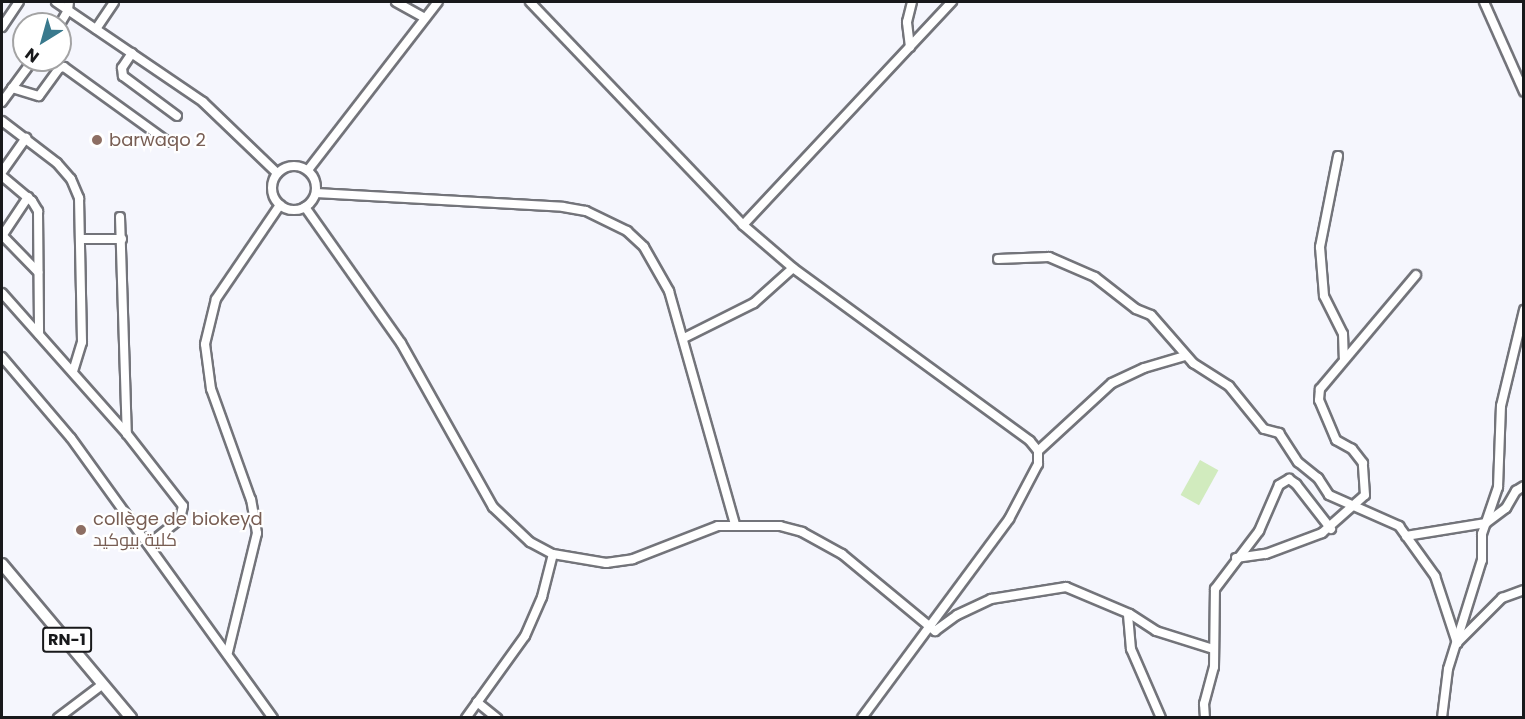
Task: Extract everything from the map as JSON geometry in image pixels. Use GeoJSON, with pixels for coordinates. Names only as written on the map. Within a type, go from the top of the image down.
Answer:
{"type":"FeatureCollection","features":[{"type":"Feature","properties":{"kind":"main road","name":"RN-1"},"geometry":{"type":"LineString","coordinates":[[2,564],[131,717]]}},
{"type":"Feature","properties":{"kind":"street"},"geometry":{"type":"LineString","coordinates":[[2,25],[19,2]]}},
{"type":"Feature","properties":{"kind":"street"},"geometry":{"type":"LineString","coordinates":[[56,2],[69,6],[96,29],[203,102],[277,173]]}},
{"type":"Feature","properties":{"kind":"street"},"geometry":{"type":"LineString","coordinates":[[96,29],[114,2]]}},
{"type":"Feature","properties":{"kind":"street"},"geometry":{"type":"LineString","coordinates":[[396,2],[425,18]]}},
{"type":"Feature","properties":{"kind":"street"},"geometry":{"type":"LineString","coordinates":[[308,170],[438,2]]}},
{"type":"Feature","properties":{"kind":"street"},"geometry":{"type":"LineString","coordinates":[[530,2],[743,225],[793,268],[1030,441],[1038,451],[1038,464],[1010,519],[862,717]]}},
{"type":"Feature","properties":{"kind":"street"},"geometry":{"type":"LineString","coordinates":[[910,47],[907,22],[912,2]]}},
{"type":"Feature","properties":{"kind":"street"},"geometry":{"type":"LineString","coordinates":[[743,225],[952,2]]}},
{"type":"Feature","properties":{"kind":"street"},"geometry":{"type":"LineString","coordinates":[[1484,2],[1524,92]]}},
{"type":"Feature","properties":{"kind":"street"},"geometry":{"type":"LineString","coordinates":[[132,52],[122,68],[123,76],[177,116]]}},
{"type":"Feature","properties":{"kind":"street"},"geometry":{"type":"LineString","coordinates":[[12,88],[39,96],[58,68],[64,67],[168,142]]}},
{"type":"Feature","properties":{"kind":"street"},"geometry":{"type":"LineString","coordinates":[[2,102],[24,72]]}},
{"type":"Feature","properties":{"kind":"street"},"geometry":{"type":"LineString","coordinates":[[2,121],[26,138],[70,179],[80,209],[82,342],[73,372]]}},
{"type":"Feature","properties":{"kind":"street"},"geometry":{"type":"LineString","coordinates":[[26,138],[2,174],[28,197],[38,211],[39,334]]}},
{"type":"Feature","properties":{"kind":"street"},"geometry":{"type":"LineString","coordinates":[[1338,156],[1320,247],[1324,296],[1343,334],[1344,358]]}},
{"type":"Feature","properties":{"kind":"street"},"geometry":{"type":"LineString","coordinates":[[292,165],[308,170],[314,178],[316,193],[305,207],[292,210],[280,205],[272,193],[277,173],[292,165]]}},
{"type":"Feature","properties":{"kind":"street"},"geometry":{"type":"LineString","coordinates":[[316,193],[563,207],[607,219],[644,247],[660,270],[684,339],[735,524]]}},
{"type":"Feature","properties":{"kind":"street"},"geometry":{"type":"LineString","coordinates":[[28,197],[2,236],[38,272]]}},
{"type":"Feature","properties":{"kind":"street"},"geometry":{"type":"LineString","coordinates":[[228,652],[252,565],[256,533],[251,501],[211,389],[206,344],[216,299],[280,205]]}},
{"type":"Feature","properties":{"kind":"street"},"geometry":{"type":"LineString","coordinates":[[305,207],[401,343],[493,507],[516,532],[553,554],[579,561],[633,559],[703,531],[735,524],[780,526],[823,542],[935,631],[944,627],[957,615],[991,599],[1054,587],[1066,587],[1128,615],[1156,631],[1213,649]]}},
{"type":"Feature","properties":{"kind":"street"},"geometry":{"type":"LineString","coordinates":[[120,217],[127,434]]}},
{"type":"Feature","properties":{"kind":"street"},"geometry":{"type":"LineString","coordinates":[[80,238],[122,239]]}},
{"type":"Feature","properties":{"kind":"street"},"geometry":{"type":"LineString","coordinates":[[998,258],[1047,256],[1095,277],[1151,315],[1185,356],[1229,386],[1264,429],[1279,433],[1298,462],[1318,478],[1329,495],[1354,508],[1386,517],[1406,536],[1435,576],[1457,643]]}},
{"type":"Feature","properties":{"kind":"street"},"geometry":{"type":"LineString","coordinates":[[684,339],[754,303],[793,268]]}},
{"type":"Feature","properties":{"kind":"street"},"geometry":{"type":"LineString","coordinates":[[1236,558],[1266,554],[1331,529],[1365,495],[1363,463],[1352,449],[1336,440],[1318,394],[1324,381],[1416,275]]}},
{"type":"Feature","properties":{"kind":"street"},"geometry":{"type":"LineString","coordinates":[[2,293],[127,434],[184,511],[180,519],[149,544]]}},
{"type":"Feature","properties":{"kind":"street"},"geometry":{"type":"LineString","coordinates":[[1442,717],[1448,669],[1482,560],[1486,523],[1501,468],[1501,406],[1524,310]]}},
{"type":"Feature","properties":{"kind":"street"},"geometry":{"type":"LineString","coordinates":[[1038,451],[1112,383],[1144,368],[1185,356]]}},
{"type":"Feature","properties":{"kind":"street"},"geometry":{"type":"LineString","coordinates":[[2,357],[71,438],[273,717]]}},
{"type":"Feature","properties":{"kind":"street"},"geometry":{"type":"LineString","coordinates":[[1205,717],[1204,704],[1214,675],[1215,589],[1236,558],[1259,531],[1279,485],[1286,480],[1306,494],[1331,529]]}},
{"type":"Feature","properties":{"kind":"street"},"geometry":{"type":"LineString","coordinates":[[1406,536],[1486,523],[1506,508],[1516,491],[1524,486]]}},
{"type":"Feature","properties":{"kind":"street"},"geometry":{"type":"LineString","coordinates":[[466,717],[535,617],[553,554]]}},
{"type":"Feature","properties":{"kind":"street"},"geometry":{"type":"LineString","coordinates":[[1457,643],[1502,598],[1524,590]]}},
{"type":"Feature","properties":{"kind":"street"},"geometry":{"type":"LineString","coordinates":[[1128,615],[1131,649],[1161,717]]}},
{"type":"Feature","properties":{"kind":"street"},"geometry":{"type":"LineString","coordinates":[[58,717],[103,684]]}},
{"type":"Feature","properties":{"kind":"street"},"geometry":{"type":"LineString","coordinates":[[477,702],[497,717]]}},
{"type":"Feature","properties":{"kind":"green space"},"geometry":{"type":"Polygon","coordinates":[[[1200,460],[1218,470],[1199,505],[1181,495],[1200,460]]]}},
{"type":"Feature","properties":{"kind":"place","name":"barwaqo 2"},"geometry":{"type":"Point","coordinates":[97,140]}},
{"type":"Feature","properties":{"kind":"place","name":"collège de biokeyd كلية بيوكيد"},"geometry":{"type":"Point","coordinates":[81,530]}}]}
